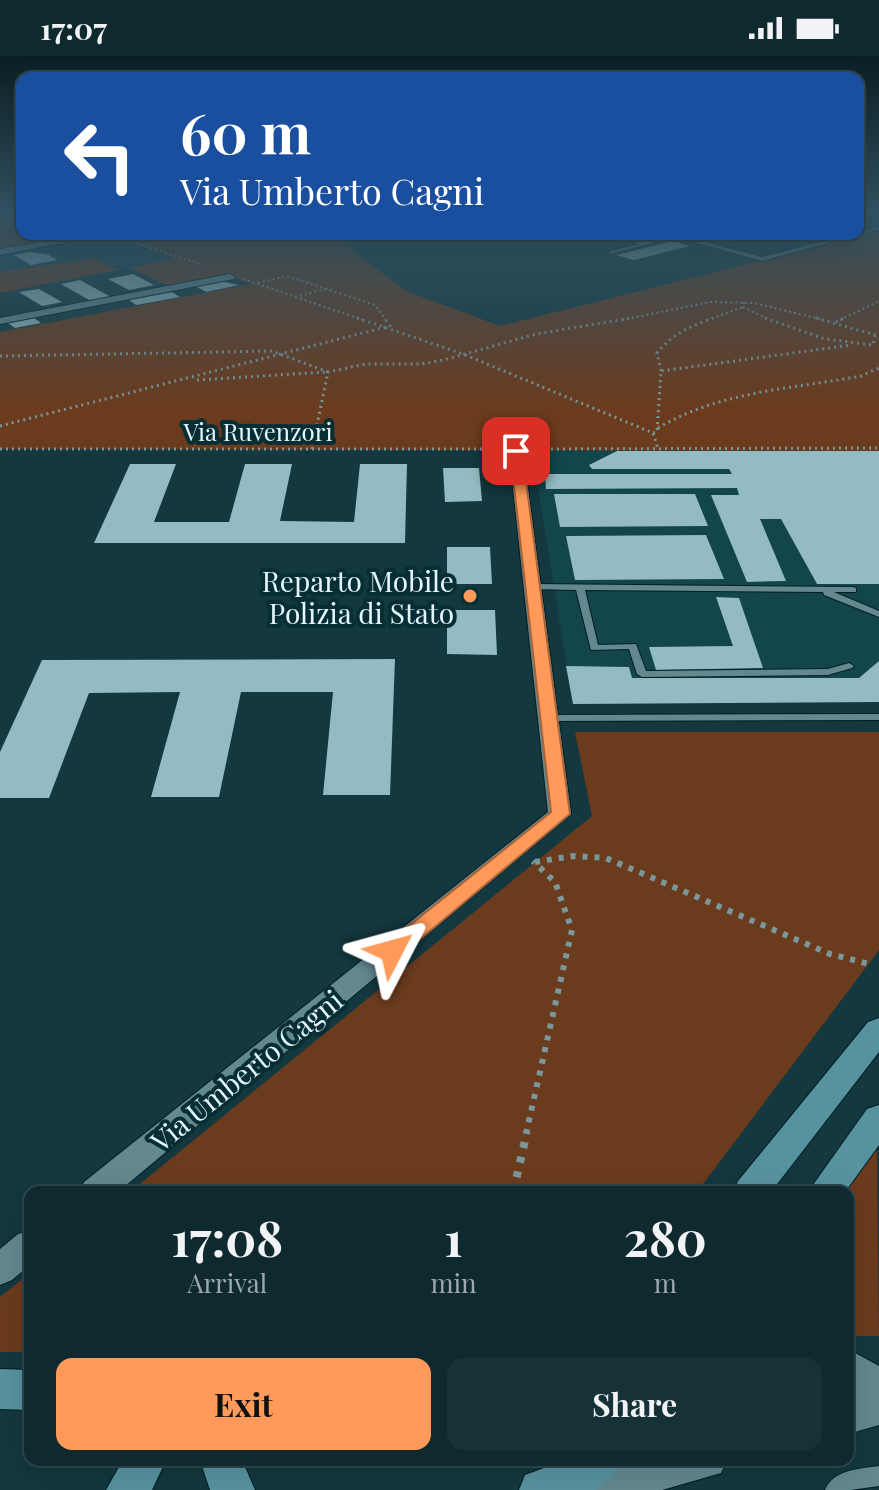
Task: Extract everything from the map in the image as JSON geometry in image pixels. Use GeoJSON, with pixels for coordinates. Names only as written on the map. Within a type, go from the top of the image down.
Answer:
{"type":"FeatureCollection","features":[{"type":"Feature","properties":{"kind":"street"},"geometry":{"type":"LineString","coordinates":[[0,321],[227,278]]}},
{"type":"Feature","properties":{"kind":"street","name":"Via Umberto Cagni"},"geometry":{"type":"LineString","coordinates":[[102,1186],[560,814],[516,449]]}},
{"type":"Feature","properties":{"kind":"street"},"geometry":{"type":"LineString","coordinates":[[755,1186],[879,1030]]}},
{"type":"Feature","properties":{"kind":"street"},"geometry":{"type":"LineString","coordinates":[[831,1186],[879,1119]]}},
{"type":"Feature","properties":{"kind":"street"},"geometry":{"type":"LineString","coordinates":[[0,1269],[24,1250]]}},
{"type":"Feature","properties":{"kind":"street"},"geometry":{"type":"LineString","coordinates":[[854,1371],[879,1386]]}},
{"type":"Feature","properties":{"kind":"street"},"geometry":{"type":"LineString","coordinates":[[0,1389],[24,1390]]}},
{"type":"Feature","properties":{"kind":"street"},"geometry":{"type":"LineString","coordinates":[[854,1392],[879,1395]]}},
{"type":"Feature","properties":{"kind":"street"},"geometry":{"type":"LineString","coordinates":[[854,1414],[879,1407]]}},
{"type":"Feature","properties":{"kind":"street"},"geometry":{"type":"LineString","coordinates":[[127,1490],[142,1466]]}},
{"type":"Feature","properties":{"kind":"street"},"geometry":{"type":"LineString","coordinates":[[222,1466],[225,1477],[234,1490]]}},
{"type":"Feature","properties":{"kind":"street"},"geometry":{"type":"LineString","coordinates":[[540,1490],[577,1478],[592,1466]]}},
{"type":"Feature","properties":{"kind":"street"},"geometry":{"type":"LineString","coordinates":[[582,1490],[683,1466]]}},
{"type":"Feature","properties":{"kind":"lane"},"geometry":{"type":"LineString","coordinates":[[533,587],[853,590]]}},
{"type":"Feature","properties":{"kind":"lane"},"geometry":{"type":"LineString","coordinates":[[580,587],[594,648],[633,646],[642,674],[828,672],[849,666]]}},
{"type":"Feature","properties":{"kind":"lane"},"geometry":{"type":"LineString","coordinates":[[819,589],[879,614]]}},
{"type":"Feature","properties":{"kind":"lane"},"geometry":{"type":"LineString","coordinates":[[549,718],[879,717]]}},
{"type":"Feature","properties":{"kind":"lane"},"geometry":{"type":"LineString","coordinates":[[835,1490],[846,1481],[879,1476]]}},
{"type":"Feature","properties":{"kind":"path"},"geometry":{"type":"LineString","coordinates":[[236,278],[463,354],[653,433]]}},
{"type":"Feature","properties":{"kind":"path"},"geometry":{"type":"LineString","coordinates":[[257,283],[279,278]]}},
{"type":"Feature","properties":{"kind":"path"},"geometry":{"type":"LineString","coordinates":[[0,426],[390,326],[375,305],[293,278]]}},
{"type":"Feature","properties":{"kind":"path"},"geometry":{"type":"LineString","coordinates":[[298,297],[326,288]]}},
{"type":"Feature","properties":{"kind":"path"},"geometry":{"type":"LineString","coordinates":[[835,323],[879,301]]}},
{"type":"Feature","properties":{"kind":"path"},"geometry":{"type":"LineString","coordinates":[[180,381],[328,372],[366,364],[421,364],[525,336],[607,323],[689,304],[743,305],[835,323],[878,335],[873,345]]}},
{"type":"Feature","properties":{"kind":"path"},"geometry":{"type":"LineString","coordinates":[[743,305],[766,318],[852,345]]}},
{"type":"Feature","properties":{"kind":"path"},"geometry":{"type":"LineString","coordinates":[[657,428],[661,406],[661,371],[657,353],[663,344],[689,328],[743,305]]}},
{"type":"Feature","properties":{"kind":"path"},"geometry":{"type":"LineString","coordinates":[[661,371],[852,345],[879,347]]}},
{"type":"Feature","properties":{"kind":"path"},"geometry":{"type":"LineString","coordinates":[[0,356],[272,351],[328,372]]}},
{"type":"Feature","properties":{"kind":"path"},"geometry":{"type":"LineString","coordinates":[[653,433],[686,413],[713,405],[836,381],[879,368]]}},
{"type":"Feature","properties":{"kind":"path"},"geometry":{"type":"LineString","coordinates":[[312,449],[328,372]]}},
{"type":"Feature","properties":{"kind":"path"},"geometry":{"type":"LineString","coordinates":[[653,433],[658,449]]}},
{"type":"Feature","properties":{"kind":"path","name":"Via Ruvenzori"},"geometry":{"type":"LineString","coordinates":[[0,449],[879,448]]}},
{"type":"Feature","properties":{"kind":"path"},"geometry":{"type":"LineString","coordinates":[[517,1186],[572,930],[555,882],[532,860],[573,856],[606,858],[830,954],[873,965]]}},
{"type":"Feature","properties":{"kind":"shaded area"},"geometry":{"type":"Polygon","coordinates":[[[0,278],[77,278],[0,293],[0,278]]]}},
{"type":"Feature","properties":{"kind":"shaded area"},"geometry":{"type":"Polygon","coordinates":[[[151,278],[212,278],[169,286],[151,278]]]}},
{"type":"Feature","properties":{"kind":"shaded area"},"geometry":{"type":"Polygon","coordinates":[[[235,278],[389,278],[406,291],[500,326],[692,278],[879,278],[879,451],[0,449],[0,332],[251,284],[235,278]]]}},
{"type":"Feature","properties":{"kind":"shaded area"},"geometry":{"type":"Polygon","coordinates":[[[532,451],[879,451],[879,702],[573,704],[532,451]]]}},
{"type":"Feature","properties":{"kind":"shaded area"},"geometry":{"type":"Polygon","coordinates":[[[575,732],[879,732],[879,950],[702,1186],[137,1186],[592,816],[575,732]]]}},
{"type":"Feature","properties":{"kind":"shaded area"},"geometry":{"type":"Polygon","coordinates":[[[877,1145],[879,1336],[854,1336],[854,1186],[849,1186],[877,1145]]]}},
{"type":"Feature","properties":{"kind":"shaded area"},"geometry":{"type":"Polygon","coordinates":[[[24,1278],[24,1352],[0,1352],[0,1297],[24,1278]]]}},
{"type":"Feature","properties":{"kind":"building"},"geometry":{"type":"Polygon","coordinates":[[[140,278],[154,285],[129,290],[108,279],[140,278]]]}},
{"type":"Feature","properties":{"kind":"building"},"geometry":{"type":"Polygon","coordinates":[[[80,280],[111,297],[91,301],[61,284],[80,280]]]}},
{"type":"Feature","properties":{"kind":"building"},"geometry":{"type":"Polygon","coordinates":[[[220,281],[239,285],[206,292],[195,286],[220,281]]]}},
{"type":"Feature","properties":{"kind":"building"},"geometry":{"type":"Polygon","coordinates":[[[39,289],[62,302],[42,306],[19,292],[39,289]]]}},
{"type":"Feature","properties":{"kind":"building"},"geometry":{"type":"Polygon","coordinates":[[[172,292],[180,297],[136,305],[129,300],[172,292]]]}},
{"type":"Feature","properties":{"kind":"building"},"geometry":{"type":"Polygon","coordinates":[[[34,318],[41,323],[15,328],[8,323],[34,318]]]}},
{"type":"Feature","properties":{"kind":"building"},"geometry":{"type":"Polygon","coordinates":[[[617,451],[879,451],[879,584],[817,584],[781,519],[760,519],[786,581],[747,582],[711,495],[739,495],[737,488],[546,489],[545,474],[732,474],[729,469],[592,469],[589,465],[617,451]]]}},
{"type":"Feature","properties":{"kind":"building"},"geometry":{"type":"Polygon","coordinates":[[[130,464],[176,464],[154,522],[229,522],[245,464],[292,464],[280,521],[354,522],[360,464],[407,464],[405,543],[94,543],[130,464]]]}},
{"type":"Feature","properties":{"kind":"building"},"geometry":{"type":"Polygon","coordinates":[[[443,468],[479,468],[482,501],[445,502],[443,468]]]}},
{"type":"Feature","properties":{"kind":"building"},"geometry":{"type":"Polygon","coordinates":[[[554,494],[695,494],[708,526],[560,527],[554,494]]]}},
{"type":"Feature","properties":{"kind":"building"},"geometry":{"type":"Polygon","coordinates":[[[706,535],[724,579],[575,580],[566,536],[706,535]]]}},
{"type":"Feature","properties":{"kind":"building"},"geometry":{"type":"Polygon","coordinates":[[[447,547],[490,547],[492,584],[447,584],[447,547]]]}},
{"type":"Feature","properties":{"kind":"building"},"geometry":{"type":"Polygon","coordinates":[[[716,597],[739,598],[763,668],[656,670],[649,647],[733,646],[716,597]]]}},
{"type":"Feature","properties":{"kind":"building"},"geometry":{"type":"Polygon","coordinates":[[[447,610],[495,610],[497,655],[447,654],[447,610]]]}},
{"type":"Feature","properties":{"kind":"building"},"geometry":{"type":"Polygon","coordinates":[[[395,659],[390,795],[323,795],[333,692],[241,692],[219,797],[151,797],[180,692],[89,693],[49,798],[0,798],[0,752],[42,660],[395,659]]]}},
{"type":"Feature","properties":{"kind":"building"},"geometry":{"type":"Polygon","coordinates":[[[879,661],[879,702],[573,704],[566,666],[629,667],[632,678],[859,678],[879,661]]]}},
{"type":"Feature","properties":{"kind":"place","name":"Reparto Mobile Polizia di Stato"},"geometry":{"type":"Point","coordinates":[470,596]}},
{"type":"Feature","properties":{"kind":"route"},"geometry":{"type":"LineString","coordinates":[[392,951],[560,814],[516,451]]}}]}
